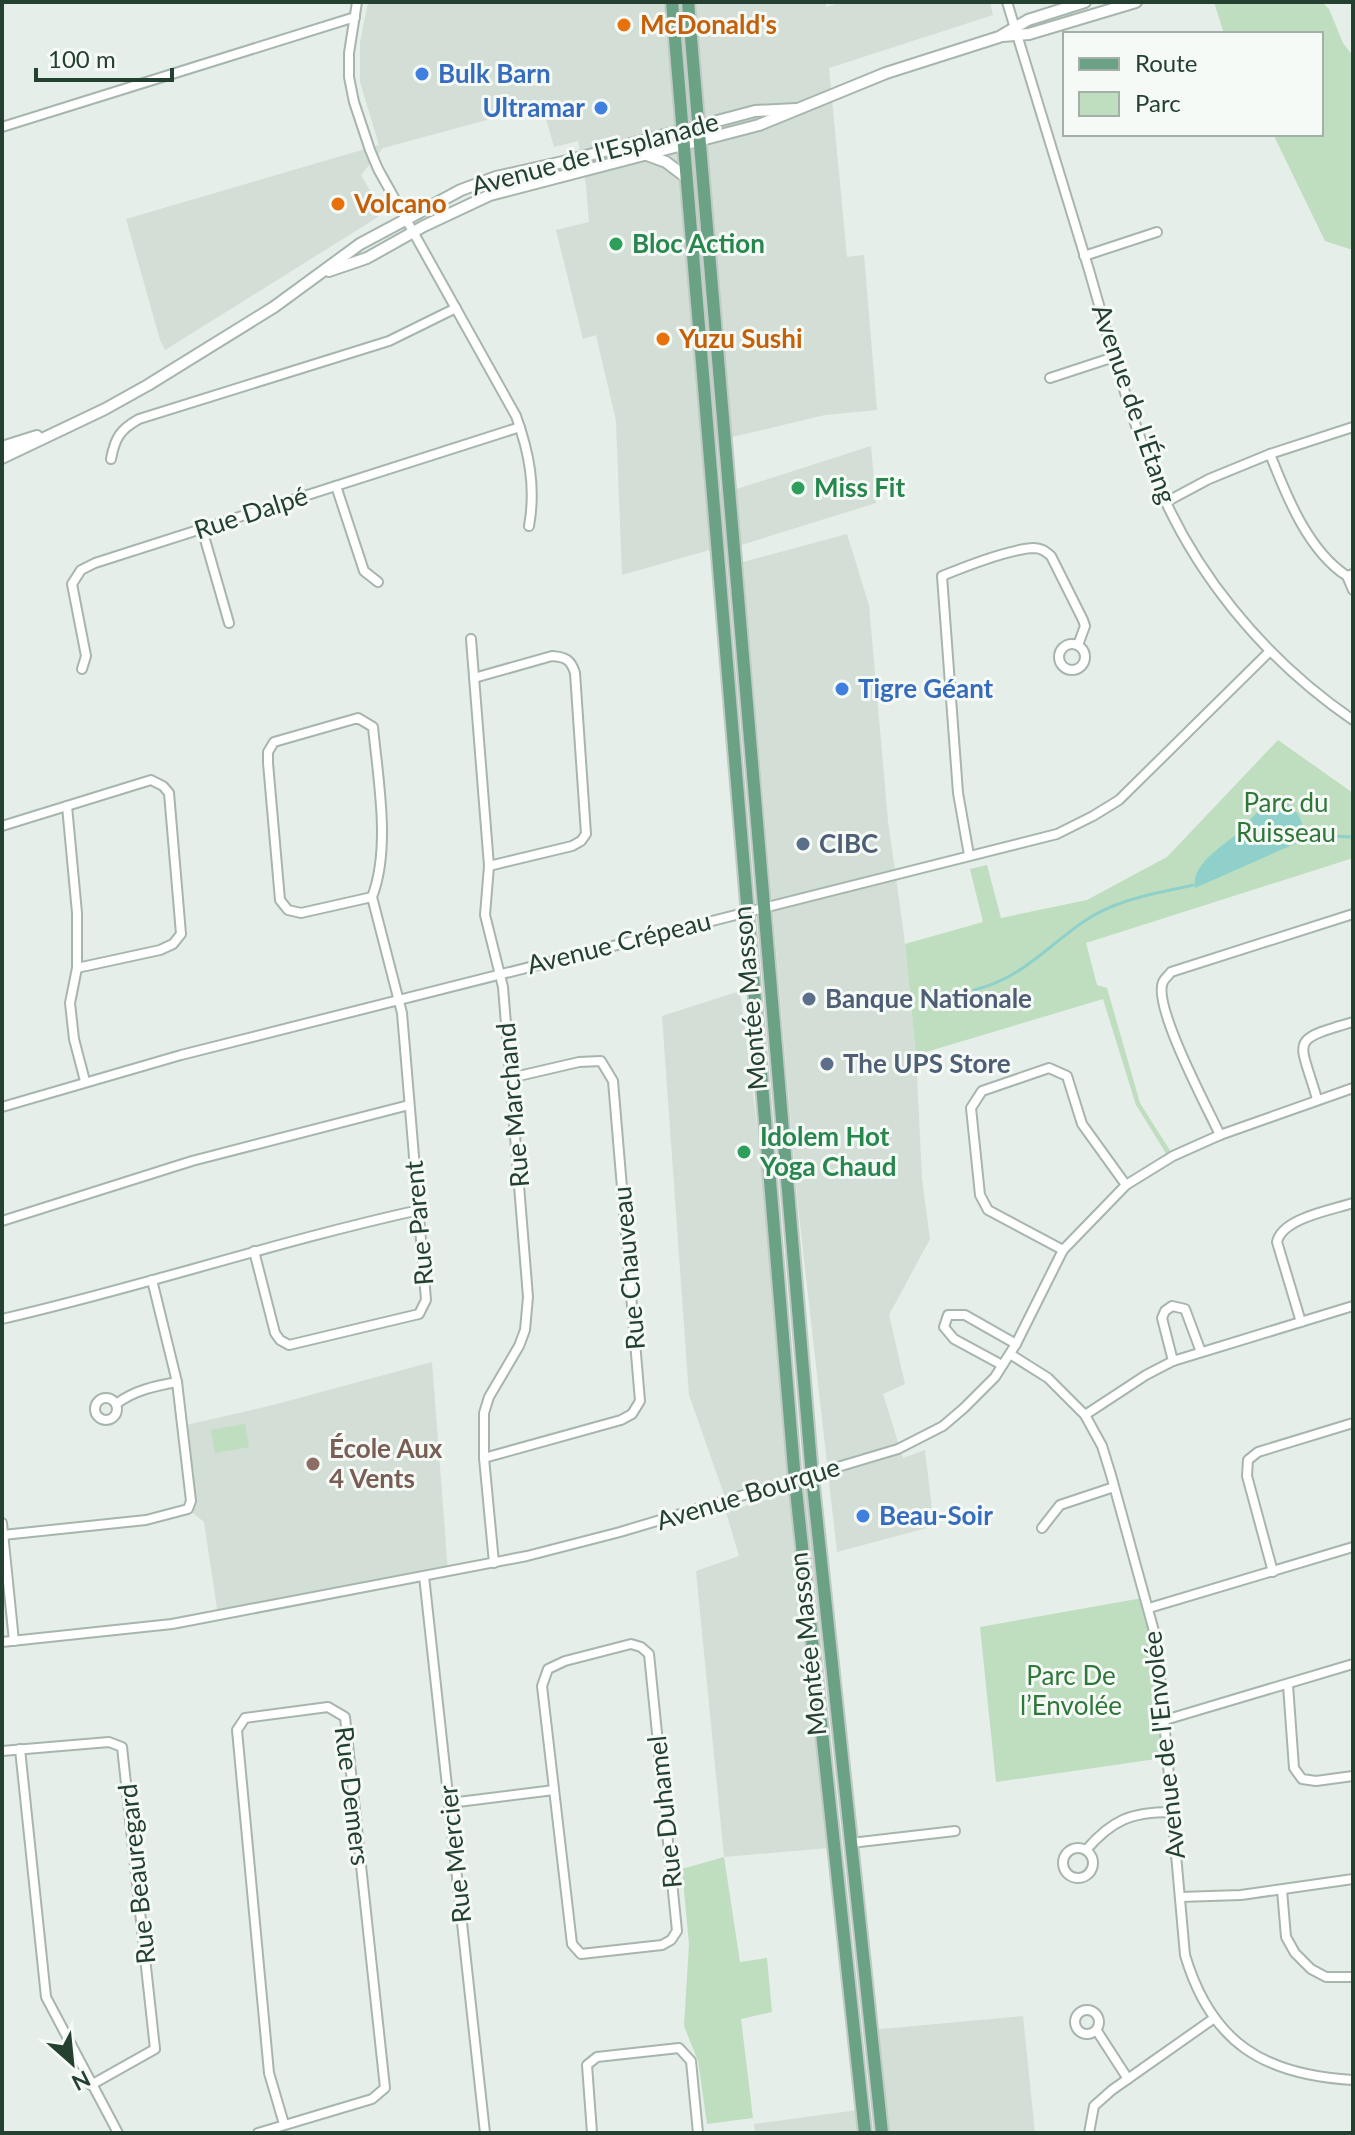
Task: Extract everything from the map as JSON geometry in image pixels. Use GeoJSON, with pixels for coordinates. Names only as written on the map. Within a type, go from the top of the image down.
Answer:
{"type":"FeatureCollection","features":[{"type":"Feature","properties":{"kind":"main road","name":"Montée Masson"},"geometry":{"type":"LineString","coordinates":[[672,2],[795,1481],[865,2133]]}},
{"type":"Feature","properties":{"kind":"main road","name":"Montée Masson"},"geometry":{"type":"LineString","coordinates":[[688,2],[812,1476],[882,2133]]}},
{"type":"Feature","properties":{"kind":"main road"},"geometry":{"type":"LineString","coordinates":[[771,1179],[787,1178]]}},
{"type":"Feature","properties":{"kind":"street"},"geometry":{"type":"LineString","coordinates":[[357,2],[349,68],[354,102],[373,158],[520,427],[530,464],[533,504],[529,526]]}},
{"type":"Feature","properties":{"kind":"street","name":"Avenue de L'Étang"},"geometry":{"type":"LineString","coordinates":[[1007,2],[1114,357],[1166,502],[1187,542],[1225,600],[1270,651],[1319,695],[1353,720]]}},
{"type":"Feature","properties":{"kind":"street","name":"Avenue de l'Esplanade"},"geometry":{"type":"LineString","coordinates":[[1016,32],[1028,20],[1085,2]]}},
{"type":"Feature","properties":{"kind":"street","name":"Avenue de l'Esplanade"},"geometry":{"type":"LineString","coordinates":[[321,274],[367,258],[490,195],[759,125],[886,73],[1001,36],[1016,32],[1029,34],[1136,2]]}},
{"type":"Feature","properties":{"kind":"street"},"geometry":{"type":"LineString","coordinates":[[2,127],[355,17]]}},
{"type":"Feature","properties":{"kind":"street","name":"Avenue de l'Esplanade"},"geometry":{"type":"LineString","coordinates":[[2,458],[148,385],[269,310],[360,244],[405,218],[487,179],[755,111],[796,109]]}},
{"type":"Feature","properties":{"kind":"street"},"geometry":{"type":"LineString","coordinates":[[647,155],[666,162],[687,178]]}},
{"type":"Feature","properties":{"kind":"street"},"geometry":{"type":"LineString","coordinates":[[1084,256],[1157,232]]}},
{"type":"Feature","properties":{"kind":"street"},"geometry":{"type":"LineString","coordinates":[[111,459],[121,429],[139,419],[389,341],[456,308]]}},
{"type":"Feature","properties":{"kind":"street"},"geometry":{"type":"LineString","coordinates":[[1050,378],[1114,357]]}},
{"type":"Feature","properties":{"kind":"street","name":"Avenue de l'Esplanade"},"geometry":{"type":"LineString","coordinates":[[2,447],[73,424]]}},
{"type":"Feature","properties":{"kind":"street","name":"Rue Dalpé"},"geometry":{"type":"LineString","coordinates":[[82,669],[86,656],[72,584],[81,570],[520,427]]}},
{"type":"Feature","properties":{"kind":"street"},"geometry":{"type":"LineString","coordinates":[[1166,502],[1209,479],[1270,454],[1353,427]]}},
{"type":"Feature","properties":{"kind":"street"},"geometry":{"type":"LineString","coordinates":[[1270,454],[1292,503],[1316,545],[1350,575],[1353,590]]}},
{"type":"Feature","properties":{"kind":"street"},"geometry":{"type":"LineString","coordinates":[[336,486],[364,571],[378,582]]}},
{"type":"Feature","properties":{"kind":"street"},"geometry":{"type":"LineString","coordinates":[[202,529],[229,623]]}},
{"type":"Feature","properties":{"kind":"street"},"geometry":{"type":"LineString","coordinates":[[969,855],[958,793],[942,576],[1014,552],[1044,550],[1051,556],[1083,620],[1085,626],[1078,645]]}},
{"type":"Feature","properties":{"kind":"street","name":"Rue Marchand"},"geometry":{"type":"LineString","coordinates":[[471,639],[489,866],[485,915],[502,983],[528,1297],[525,1330],[519,1346],[489,1397],[484,1413],[484,1458],[494,1563]]}},
{"type":"Feature","properties":{"kind":"street","name":"Avenue Crépeau"},"geometry":{"type":"LineString","coordinates":[[2,1107],[85,1081],[398,999],[1057,834],[1109,807],[1132,788],[1270,651]]}},
{"type":"Feature","properties":{"kind":"street"},"geometry":{"type":"LineString","coordinates":[[474,678],[552,656],[563,657],[571,663],[576,687],[586,834],[572,846],[489,866]]}},
{"type":"Feature","properties":{"kind":"street","name":"Rue Parent"},"geometry":{"type":"LineString","coordinates":[[254,1251],[275,1333],[289,1345],[419,1314],[426,1300],[402,1013],[372,897],[379,866],[381,831],[373,727],[358,718],[274,742],[268,752],[268,763],[280,900],[288,910],[301,913],[372,897]]}},
{"type":"Feature","properties":{"kind":"street"},"geometry":{"type":"LineString","coordinates":[[2,826],[151,780],[169,793],[181,934],[173,944],[160,950],[77,968]]}},
{"type":"Feature","properties":{"kind":"street"},"geometry":{"type":"LineString","coordinates":[[67,806],[77,913],[77,968],[71,989],[71,1023],[85,1081]]}},
{"type":"Feature","properties":{"kind":"street"},"geometry":{"type":"LineString","coordinates":[[1220,1135],[1172,1033],[1162,997],[1162,983],[1171,972],[1353,914]]}},
{"type":"Feature","properties":{"kind":"street"},"geometry":{"type":"LineString","coordinates":[[1317,1099],[1302,1051],[1305,1040],[1311,1034],[1353,1022]]}},
{"type":"Feature","properties":{"kind":"street","name":"Rue Chauveau"},"geometry":{"type":"LineString","coordinates":[[484,1458],[621,1420],[632,1414],[640,1401],[613,1081],[601,1061],[579,1062],[510,1078]]}},
{"type":"Feature","properties":{"kind":"street"},"geometry":{"type":"LineString","coordinates":[[1063,1250],[988,1210],[980,1195],[971,1108],[982,1091],[1049,1068],[1067,1076],[1082,1124],[1126,1185]]}},
{"type":"Feature","properties":{"kind":"street","name":"Avenue Bourque"},"geometry":{"type":"LineString","coordinates":[[2,1642],[172,1624],[494,1563],[563,1548],[898,1449],[923,1437],[964,1408],[995,1377],[1016,1344],[1063,1250],[1126,1185],[1173,1156],[1220,1135],[1353,1088]]}},
{"type":"Feature","properties":{"kind":"street"},"geometry":{"type":"LineString","coordinates":[[2,1221],[192,1161],[409,1105]]}},
{"type":"Feature","properties":{"kind":"street"},"geometry":{"type":"LineString","coordinates":[[1301,1322],[1277,1242],[1278,1234],[1285,1226],[1353,1203]]}},
{"type":"Feature","properties":{"kind":"street"},"geometry":{"type":"LineString","coordinates":[[2,1319],[51,1309],[254,1251],[419,1210]]}},
{"type":"Feature","properties":{"kind":"street"},"geometry":{"type":"LineString","coordinates":[[3,1535],[146,1520],[188,1509],[191,1501],[177,1382],[152,1280]]}},
{"type":"Feature","properties":{"kind":"street"},"geometry":{"type":"LineString","coordinates":[[1173,1361],[1162,1318],[1172,1306],[1185,1309],[1201,1352]]}},
{"type":"Feature","properties":{"kind":"street"},"geometry":{"type":"LineString","coordinates":[[1085,1415],[1173,1361],[1353,1306]]}},
{"type":"Feature","properties":{"kind":"street"},"geometry":{"type":"LineString","coordinates":[[1002,1365],[954,1339],[944,1327],[948,1315],[965,1315],[1016,1344]]}},
{"type":"Feature","properties":{"kind":"street","name":"Avenue de l'Envolée"},"geometry":{"type":"LineString","coordinates":[[1010,1354],[1048,1378],[1085,1415],[1102,1446],[1157,1642],[1185,1955],[1196,1988],[1213,2019],[1256,2056],[1294,2073],[1353,2080]]}},
{"type":"Feature","properties":{"kind":"street"},"geometry":{"type":"LineString","coordinates":[[116,1404],[144,1389],[177,1382]]}},
{"type":"Feature","properties":{"kind":"street"},"geometry":{"type":"LineString","coordinates":[[1273,1572],[1247,1476],[1248,1460],[1258,1452],[1353,1423]]}},
{"type":"Feature","properties":{"kind":"street"},"geometry":{"type":"LineString","coordinates":[[1042,1528],[1060,1505],[1114,1487]]}},
{"type":"Feature","properties":{"kind":"street"},"geometry":{"type":"LineString","coordinates":[[2,1523],[14,1641]]}},
{"type":"Feature","properties":{"kind":"street"},"geometry":{"type":"LineString","coordinates":[[1149,1608],[1353,1547]]}},
{"type":"Feature","properties":{"kind":"street","name":"Rue Mercier"},"geometry":{"type":"LineString","coordinates":[[424,1576],[485,2133]]}},
{"type":"Feature","properties":{"kind":"street","name":"Rue Duhamel"},"geometry":{"type":"LineString","coordinates":[[631,1644],[641,1647],[649,1654],[664,1792],[677,1931],[671,1940],[662,1945],[600,1954],[581,1954],[572,1944],[554,1790],[542,1686],[548,1669],[565,1661],[631,1644]]}},
{"type":"Feature","properties":{"kind":"street"},"geometry":{"type":"LineString","coordinates":[[1165,1720],[1353,1664]]}},
{"type":"Feature","properties":{"kind":"street"},"geometry":{"type":"LineString","coordinates":[[1288,1685],[1294,1768],[1302,1779],[1316,1781],[1353,1776]]}},
{"type":"Feature","properties":{"kind":"street","name":"Rue Demers"},"geometry":{"type":"LineString","coordinates":[[258,2133],[372,2099],[385,2088],[345,1717],[328,1707],[245,1718],[237,1730],[269,2073],[284,2124]]}},
{"type":"Feature","properties":{"kind":"street","name":"Rue Beauregard"},"geometry":{"type":"LineString","coordinates":[[2,1751],[109,1742],[122,1747],[125,1758],[155,2049],[91,2085]]}},
{"type":"Feature","properties":{"kind":"street"},"geometry":{"type":"LineString","coordinates":[[20,1749],[46,1997],[118,2133]]}},
{"type":"Feature","properties":{"kind":"street"},"geometry":{"type":"LineString","coordinates":[[450,1803],[554,1790]]}},
{"type":"Feature","properties":{"kind":"street"},"geometry":{"type":"LineString","coordinates":[[1086,1850],[1112,1824],[1152,1812],[1171,1812]]}},
{"type":"Feature","properties":{"kind":"street"},"geometry":{"type":"LineString","coordinates":[[851,1843],[955,1831]]}},
{"type":"Feature","properties":{"kind":"street"},"geometry":{"type":"LineString","coordinates":[[1180,1897],[1282,1890],[1353,1879]]}},
{"type":"Feature","properties":{"kind":"street"},"geometry":{"type":"LineString","coordinates":[[1282,1890],[1286,1937],[1295,1953],[1311,1969],[1326,1977],[1353,1977]]}},
{"type":"Feature","properties":{"kind":"street"},"geometry":{"type":"LineString","coordinates":[[1089,2133],[1094,2106],[1213,2019]]}},
{"type":"Feature","properties":{"kind":"street"},"geometry":{"type":"LineString","coordinates":[[1097,2031],[1128,2079]]}},
{"type":"Feature","properties":{"kind":"street"},"geometry":{"type":"LineString","coordinates":[[592,2133],[587,2065],[597,2057],[679,2048],[691,2061],[698,2133]]}},
{"type":"Feature","properties":{"kind":"shaded area"},"geometry":{"type":"Polygon","coordinates":[[[368,2],[826,2],[826,7],[843,2],[990,2],[993,15],[829,68],[847,257],[864,255],[877,410],[825,415],[711,442],[713,549],[622,575],[616,421],[596,335],[583,339],[556,230],[589,222],[586,185],[578,141],[554,147],[542,105],[383,148],[361,175],[381,210],[378,217],[165,350],[126,219],[379,145],[360,82],[360,42],[368,2]]]}},
{"type":"Feature","properties":{"kind":"shaded area"},"geometry":{"type":"Polygon","coordinates":[[[871,446],[876,503],[719,552],[715,496],[871,446]]]}},
{"type":"Feature","properties":{"kind":"shaded area"},"geometry":{"type":"Polygon","coordinates":[[[847,534],[869,605],[888,821],[916,1055],[922,1179],[930,1239],[889,1315],[905,1384],[883,1394],[903,1458],[925,1450],[934,1526],[837,1552],[798,1206],[743,562],[847,534]]]}},
{"type":"Feature","properties":{"kind":"shaded area"},"geometry":{"type":"Polygon","coordinates":[[[740,991],[801,1475],[725,1497],[689,1395],[662,1016],[740,991]]]}},
{"type":"Feature","properties":{"kind":"shaded area","name":"École Aux 4 Vents"},"geometry":{"type":"Polygon","coordinates":[[[432,1362],[448,1572],[218,1615],[204,1522],[188,1509],[182,1426],[432,1362]]]}},
{"type":"Feature","properties":{"kind":"shaded area"},"geometry":{"type":"Polygon","coordinates":[[[807,1487],[840,1847],[724,1857],[696,1571],[739,1556],[726,1512],[807,1487]]]}},
{"type":"Feature","properties":{"kind":"shaded area"},"geometry":{"type":"Polygon","coordinates":[[[1023,2016],[1035,2133],[882,2133],[871,2030],[1023,2016]]]}},
{"type":"Feature","properties":{"kind":"shaded area"},"geometry":{"type":"Polygon","coordinates":[[[865,2109],[866,2133],[755,2133],[754,2124],[865,2109]]]}},
{"type":"Feature","properties":{"kind":"green space"},"geometry":{"type":"Polygon","coordinates":[[[1214,2],[1326,2],[1324,4],[1343,43],[1353,56],[1353,250],[1325,241],[1274,136],[1323,136],[1323,32],[1223,32],[1214,2]]]}},
{"type":"Feature","properties":{"kind":"green space","name":"Parc du Ruisseau"},"geometry":{"type":"Polygon","coordinates":[[[1278,740],[1353,793],[1353,858],[1086,943],[1097,985],[1107,988],[1140,1103],[1171,1152],[1167,1155],[1136,1105],[1103,999],[916,1055],[905,944],[983,922],[970,869],[987,865],[1001,918],[1087,900],[1167,857],[1278,740]]]}},
{"type":"Feature","properties":{"kind":"green space"},"geometry":{"type":"Polygon","coordinates":[[[245,1424],[249,1447],[215,1453],[211,1430],[245,1424]]]}},
{"type":"Feature","properties":{"kind":"green space","name":"Parc De l’Envolée"},"geometry":{"type":"Polygon","coordinates":[[[1148,1597],[1169,1718],[1170,1757],[996,1782],[980,1627],[1148,1597]]]}},
{"type":"Feature","properties":{"kind":"green space"},"geometry":{"type":"Polygon","coordinates":[[[724,1857],[740,1962],[767,1958],[772,2012],[741,2019],[753,2118],[707,2124],[698,2061],[684,2026],[689,1944],[682,1869],[724,1857]]]}},
{"type":"Feature","properties":{"kind":"water"},"geometry":{"type":"Polygon","coordinates":[[[1275,798],[1288,804],[1298,815],[1303,828],[1299,842],[1195,888],[1198,870],[1204,862],[1275,798]]]}},
{"type":"Feature","properties":{"kind":"waterway"},"geometry":{"type":"LineString","coordinates":[[1304,835],[1353,837]]}},
{"type":"Feature","properties":{"kind":"waterway"},"geometry":{"type":"LineString","coordinates":[[974,990],[1006,978],[1032,962],[1096,914],[1136,898],[1193,885]]}},
{"type":"Feature","properties":{"kind":"place","name":"McDonald's"},"geometry":{"type":"Point","coordinates":[624,25]}},
{"type":"Feature","properties":{"kind":"place","name":"Bulk Barn"},"geometry":{"type":"Point","coordinates":[422,74]}},
{"type":"Feature","properties":{"kind":"place","name":"Ultramar"},"geometry":{"type":"Point","coordinates":[601,108]}},
{"type":"Feature","properties":{"kind":"place","name":"Volcano"},"geometry":{"type":"Point","coordinates":[338,204]}},
{"type":"Feature","properties":{"kind":"place","name":"Bloc Action"},"geometry":{"type":"Point","coordinates":[616,244]}},
{"type":"Feature","properties":{"kind":"place","name":"Yuzu Sushi"},"geometry":{"type":"Point","coordinates":[663,339]}},
{"type":"Feature","properties":{"kind":"place","name":"Miss Fit"},"geometry":{"type":"Point","coordinates":[798,488]}},
{"type":"Feature","properties":{"kind":"place","name":"Tigre Géant"},"geometry":{"type":"Point","coordinates":[842,689]}},
{"type":"Feature","properties":{"kind":"place","name":"CIBC"},"geometry":{"type":"Point","coordinates":[803,844]}},
{"type":"Feature","properties":{"kind":"place","name":"Banque Nationale"},"geometry":{"type":"Point","coordinates":[809,999]}},
{"type":"Feature","properties":{"kind":"place","name":"The UPS Store"},"geometry":{"type":"Point","coordinates":[827,1064]}},
{"type":"Feature","properties":{"kind":"place","name":"Idolem Hot Yoga Chaud"},"geometry":{"type":"Point","coordinates":[744,1152]}},
{"type":"Feature","properties":{"kind":"place","name":"École Aux 4 Vents"},"geometry":{"type":"Point","coordinates":[313,1464]}},
{"type":"Feature","properties":{"kind":"place","name":"Beau-Soir"},"geometry":{"type":"Point","coordinates":[863,1516]}}]}
